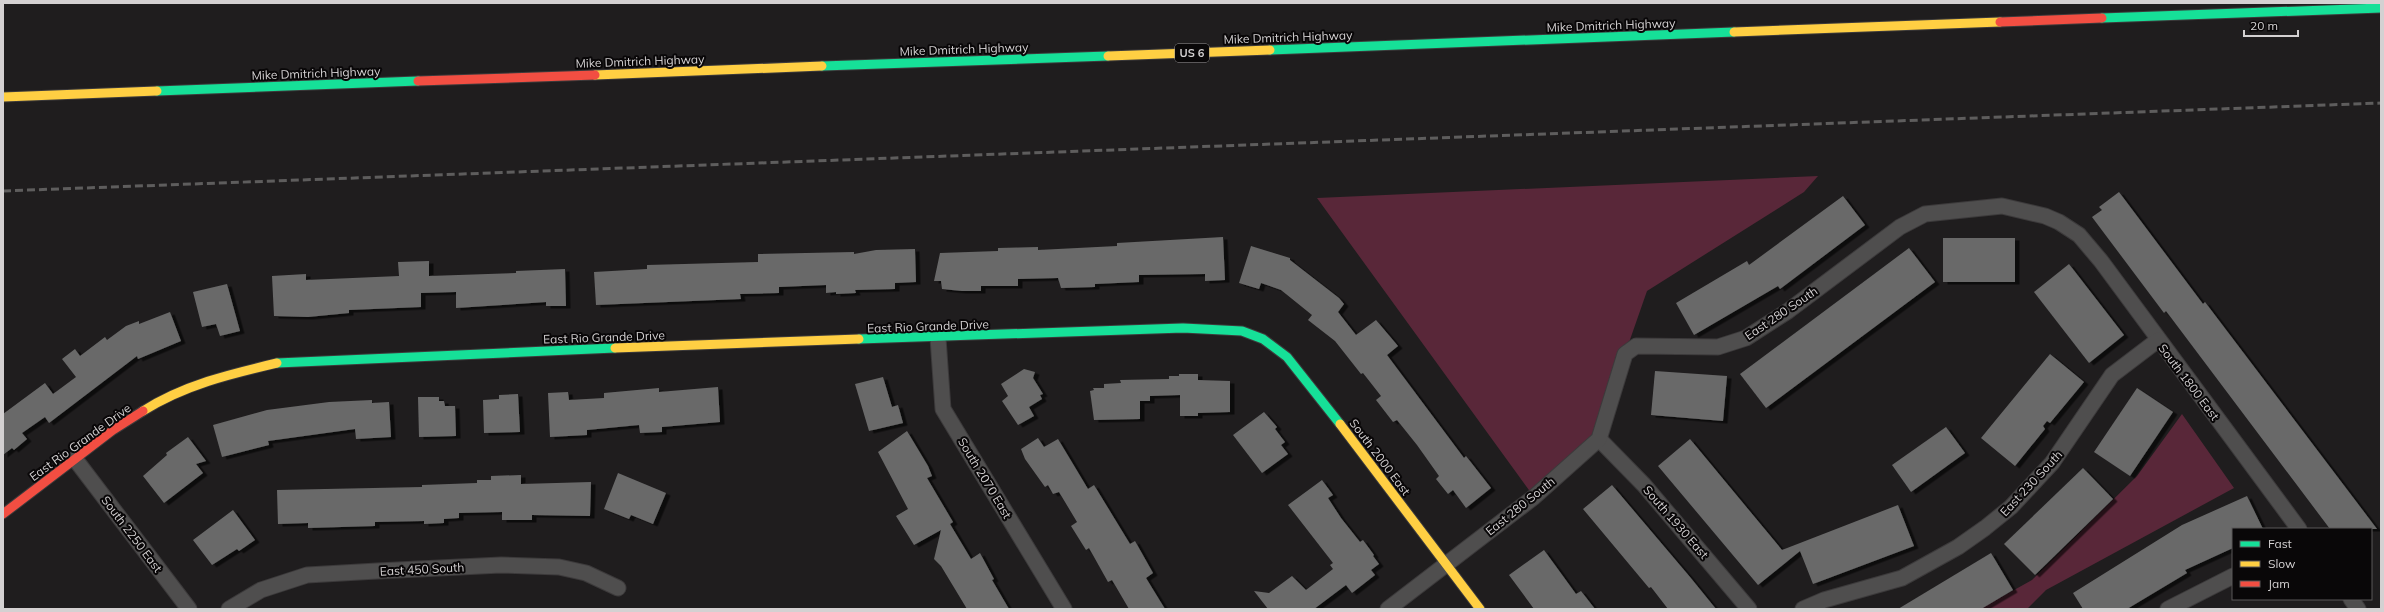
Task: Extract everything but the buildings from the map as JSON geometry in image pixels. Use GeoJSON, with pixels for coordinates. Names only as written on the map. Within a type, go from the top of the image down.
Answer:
{"type":"FeatureCollection","features":[{"type":"Feature","properties":{"kind":"main road","name":"Mike Dmitrich Highway"},"geometry":{"type":"LineString","coordinates":[[3,97],[2381,8]]}},
{"type":"Feature","properties":{"kind":"main road","name":"East Rio Grande Drive"},"geometry":{"type":"LineString","coordinates":[[3,514],[112,430],[164,398],[221,376],[278,363],[584,349],[938,338],[1183,328],[1249,333]]}},
{"type":"Feature","properties":{"kind":"main road","name":"South 2000 East"},"geometry":{"type":"LineString","coordinates":[[1249,333],[1272,345],[1297,368],[1480,609]]}},
{"type":"Feature","properties":{"kind":"street","name":"East 280 South"},"geometry":{"type":"LineString","coordinates":[[1388,609],[1534,497],[1599,439],[1625,354],[1636,346],[1718,348],[1746,338],[1788,311],[1900,227],[1925,214],[2002,206],[2045,216],[2059,222],[2079,235]]}},
{"type":"Feature","properties":{"kind":"street","name":"South 1800 East"},"geometry":{"type":"LineString","coordinates":[[2079,235],[2298,528]]}},
{"type":"Feature","properties":{"kind":"street","name":"South 2070 East"},"geometry":{"type":"LineString","coordinates":[[938,338],[943,409],[1064,609]]}},
{"type":"Feature","properties":{"kind":"street","name":"East 230 South"},"geometry":{"type":"LineString","coordinates":[[1803,609],[1824,600],[1902,578],[1958,547],[1985,528],[2011,507],[2052,463],[2112,375],[2158,340]]}},
{"type":"Feature","properties":{"kind":"street","name":"South 1930 East"},"geometry":{"type":"LineString","coordinates":[[1599,439],[1644,485],[1749,609]]}},
{"type":"Feature","properties":{"kind":"street","name":"South 2250 East"},"geometry":{"type":"LineString","coordinates":[[75,459],[189,609]]}},
{"type":"Feature","properties":{"kind":"street","name":"East 450 South"},"geometry":{"type":"LineString","coordinates":[[229,609],[261,590],[307,575],[501,565],[559,567],[586,573],[618,588]]}},
{"type":"Feature","properties":{"kind":"street"},"geometry":{"type":"LineString","coordinates":[[2168,609],[2232,577]]}},
{"type":"Feature","properties":{"kind":"street"},"geometry":{"type":"LineString","coordinates":[[2352,600],[2358,609]]}},
{"type":"Feature","properties":{"kind":"shaded area"},"geometry":{"type":"Polygon","coordinates":[[[1818,176],[1804,192],[1647,291],[1625,354],[1599,439],[1534,497],[1317,198],[1818,176]]]}},
{"type":"Feature","properties":{"kind":"shaded area"},"geometry":{"type":"Polygon","coordinates":[[[2182,414],[2234,488],[2046,590],[2027,609],[1980,609],[2032,580],[2137,476],[2182,414]]]}},
{"type":"Feature","properties":{"kind":"railway"},"geometry":{"type":"LineString","coordinates":[[3,191],[2381,103]]}},
{"type":"Feature","properties":{"kind":"traffic: fast"},"geometry":{"type":"LineString","coordinates":[[2102,18],[2381,8]]}},
{"type":"Feature","properties":{"kind":"traffic: fast"},"geometry":{"type":"LineString","coordinates":[[1270,50],[1734,32]]}},
{"type":"Feature","properties":{"kind":"traffic: fast"},"geometry":{"type":"LineString","coordinates":[[822,66],[1108,56]]}},
{"type":"Feature","properties":{"kind":"traffic: fast"},"geometry":{"type":"LineString","coordinates":[[157,91],[418,81]]}},
{"type":"Feature","properties":{"kind":"traffic: fast"},"geometry":{"type":"LineString","coordinates":[[859,339],[1183,328],[1242,331],[1263,339],[1287,357],[1340,424]]}},
{"type":"Feature","properties":{"kind":"traffic: fast"},"geometry":{"type":"LineString","coordinates":[[277,363],[615,348]]}},
{"type":"Feature","properties":{"kind":"traffic: slow"},"geometry":{"type":"LineString","coordinates":[[1734,32],[2000,22]]}},
{"type":"Feature","properties":{"kind":"traffic: slow"},"geometry":{"type":"LineString","coordinates":[[1108,56],[1270,50]]}},
{"type":"Feature","properties":{"kind":"traffic: slow"},"geometry":{"type":"LineString","coordinates":[[595,75],[822,66]]}},
{"type":"Feature","properties":{"kind":"traffic: slow"},"geometry":{"type":"LineString","coordinates":[[3,97],[157,91]]}},
{"type":"Feature","properties":{"kind":"traffic: slow"},"geometry":{"type":"LineString","coordinates":[[615,348],[859,339]]}},
{"type":"Feature","properties":{"kind":"traffic: slow"},"geometry":{"type":"LineString","coordinates":[[143,411],[191,387],[242,371],[277,363]]}},
{"type":"Feature","properties":{"kind":"traffic: slow"},"geometry":{"type":"LineString","coordinates":[[1340,424],[1480,609]]}},
{"type":"Feature","properties":{"kind":"traffic: jam"},"geometry":{"type":"LineString","coordinates":[[2000,22],[2102,18]]}},
{"type":"Feature","properties":{"kind":"traffic: jam"},"geometry":{"type":"LineString","coordinates":[[418,81],[595,75]]}},
{"type":"Feature","properties":{"kind":"traffic: jam"},"geometry":{"type":"LineString","coordinates":[[3,514],[113,430],[143,411]]}}]}
